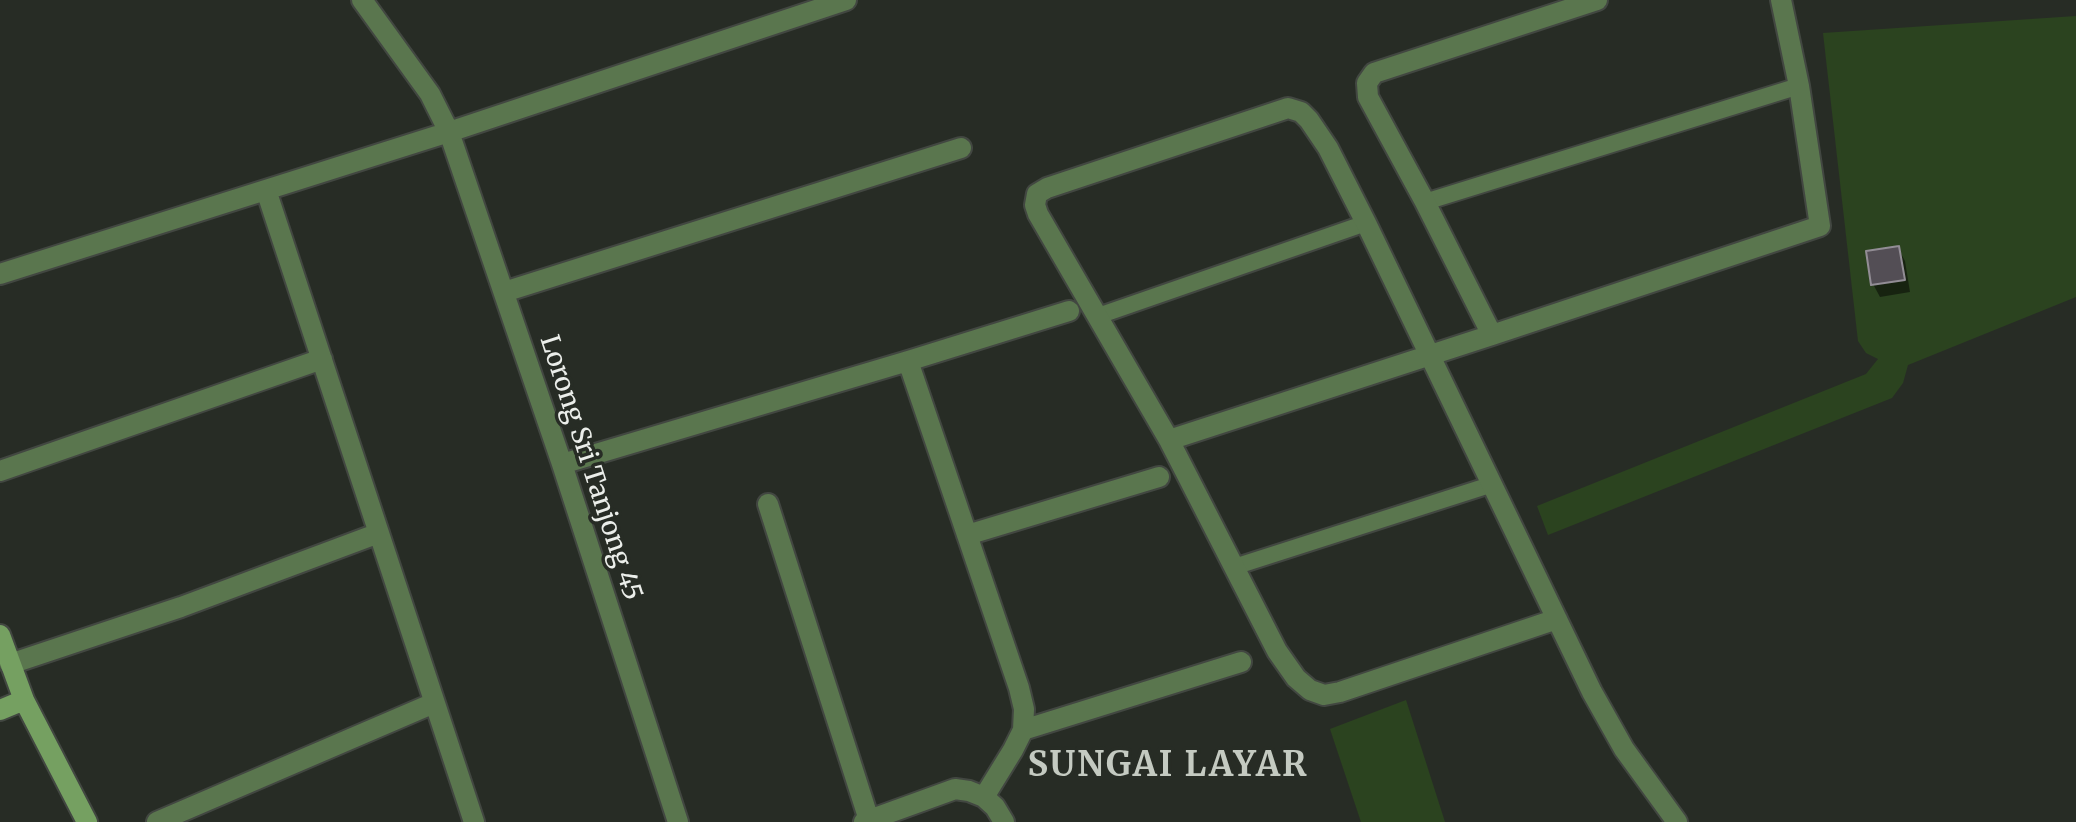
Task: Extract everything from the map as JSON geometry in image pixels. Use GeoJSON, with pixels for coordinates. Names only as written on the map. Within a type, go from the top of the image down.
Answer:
{"type":"FeatureCollection","features":[{"type":"Feature","properties":{"kind":"main road"},"geometry":{"type":"LineString","coordinates":[[0,635],[24,700],[87,822]]}},
{"type":"Feature","properties":{"kind":"main road"},"geometry":{"type":"LineString","coordinates":[[0,710],[24,700]]}},
{"type":"Feature","properties":{"kind":"street","name":"Lorong Sri Tanjong 45"},"geometry":{"type":"LineString","coordinates":[[362,0],[430,94],[449,132],[562,464],[678,822]]}},
{"type":"Feature","properties":{"kind":"street"},"geometry":{"type":"LineString","coordinates":[[0,274],[449,132],[846,0]]}},
{"type":"Feature","properties":{"kind":"street"},"geometry":{"type":"LineString","coordinates":[[1492,335],[1368,97],[1367,83],[1374,73],[1597,0]]}},
{"type":"Feature","properties":{"kind":"street"},"geometry":{"type":"LineString","coordinates":[[1169,440],[1820,226],[1799,86],[1781,0]]}},
{"type":"Feature","properties":{"kind":"street"},"geometry":{"type":"LineString","coordinates":[[1557,619],[1340,692],[1324,695],[1310,690],[1283,660],[1169,440],[1038,214],[1035,205],[1037,194],[1047,188],[1288,108],[1301,112],[1328,148],[1366,223],[1493,484],[1592,692],[1624,749],[1677,822]]}},
{"type":"Feature","properties":{"kind":"street"},"geometry":{"type":"LineString","coordinates":[[504,292],[961,148]]}},
{"type":"Feature","properties":{"kind":"street"},"geometry":{"type":"LineString","coordinates":[[266,190],[474,822]]}},
{"type":"Feature","properties":{"kind":"street"},"geometry":{"type":"LineString","coordinates":[[562,464],[1069,311]]}},
{"type":"Feature","properties":{"kind":"street"},"geometry":{"type":"LineString","coordinates":[[0,471],[322,359]]}},
{"type":"Feature","properties":{"kind":"street"},"geometry":{"type":"LineString","coordinates":[[908,361],[1024,709],[1023,730],[984,797]]}},
{"type":"Feature","properties":{"kind":"street"},"geometry":{"type":"LineString","coordinates":[[967,535],[1159,477]]}},
{"type":"Feature","properties":{"kind":"street"},"geometry":{"type":"LineString","coordinates":[[768,504],[867,821],[955,789],[984,797],[1004,822]]}},
{"type":"Feature","properties":{"kind":"street"},"geometry":{"type":"LineString","coordinates":[[10,664],[167,612],[379,533]]}},
{"type":"Feature","properties":{"kind":"street"},"geometry":{"type":"LineString","coordinates":[[1023,730],[1241,662]]}},
{"type":"Feature","properties":{"kind":"street"},"geometry":{"type":"LineString","coordinates":[[157,822],[434,703]]}},
{"type":"Feature","properties":{"kind":"lane"},"geometry":{"type":"LineString","coordinates":[[1425,202],[1799,86]]}},
{"type":"Feature","properties":{"kind":"lane"},"geometry":{"type":"LineString","coordinates":[[1098,316],[1366,223]]}},
{"type":"Feature","properties":{"kind":"lane"},"geometry":{"type":"LineString","coordinates":[[1234,567],[1493,484]]}},
{"type":"Feature","properties":{"kind":"green space"},"geometry":{"type":"Polygon","coordinates":[[[2076,16],[2076,297],[1908,365],[1903,383],[1892,398],[1548,535],[1537,506],[1866,374],[1878,359],[1866,353],[1858,341],[1823,33],[2076,16]]]}},
{"type":"Feature","properties":{"kind":"green space"},"geometry":{"type":"Polygon","coordinates":[[[1406,700],[1445,822],[1361,822],[1330,729],[1406,700]]]}},
{"type":"Feature","properties":{"kind":"building"},"geometry":{"type":"Polygon","coordinates":[[[1899,246],[1905,280],[1871,285],[1866,251],[1899,246]]]}},
{"type":"Feature","properties":{"kind":"district","name":"SUNGAI LAYAR"},"geometry":{"type":"Point","coordinates":[1168,766]}}]}
